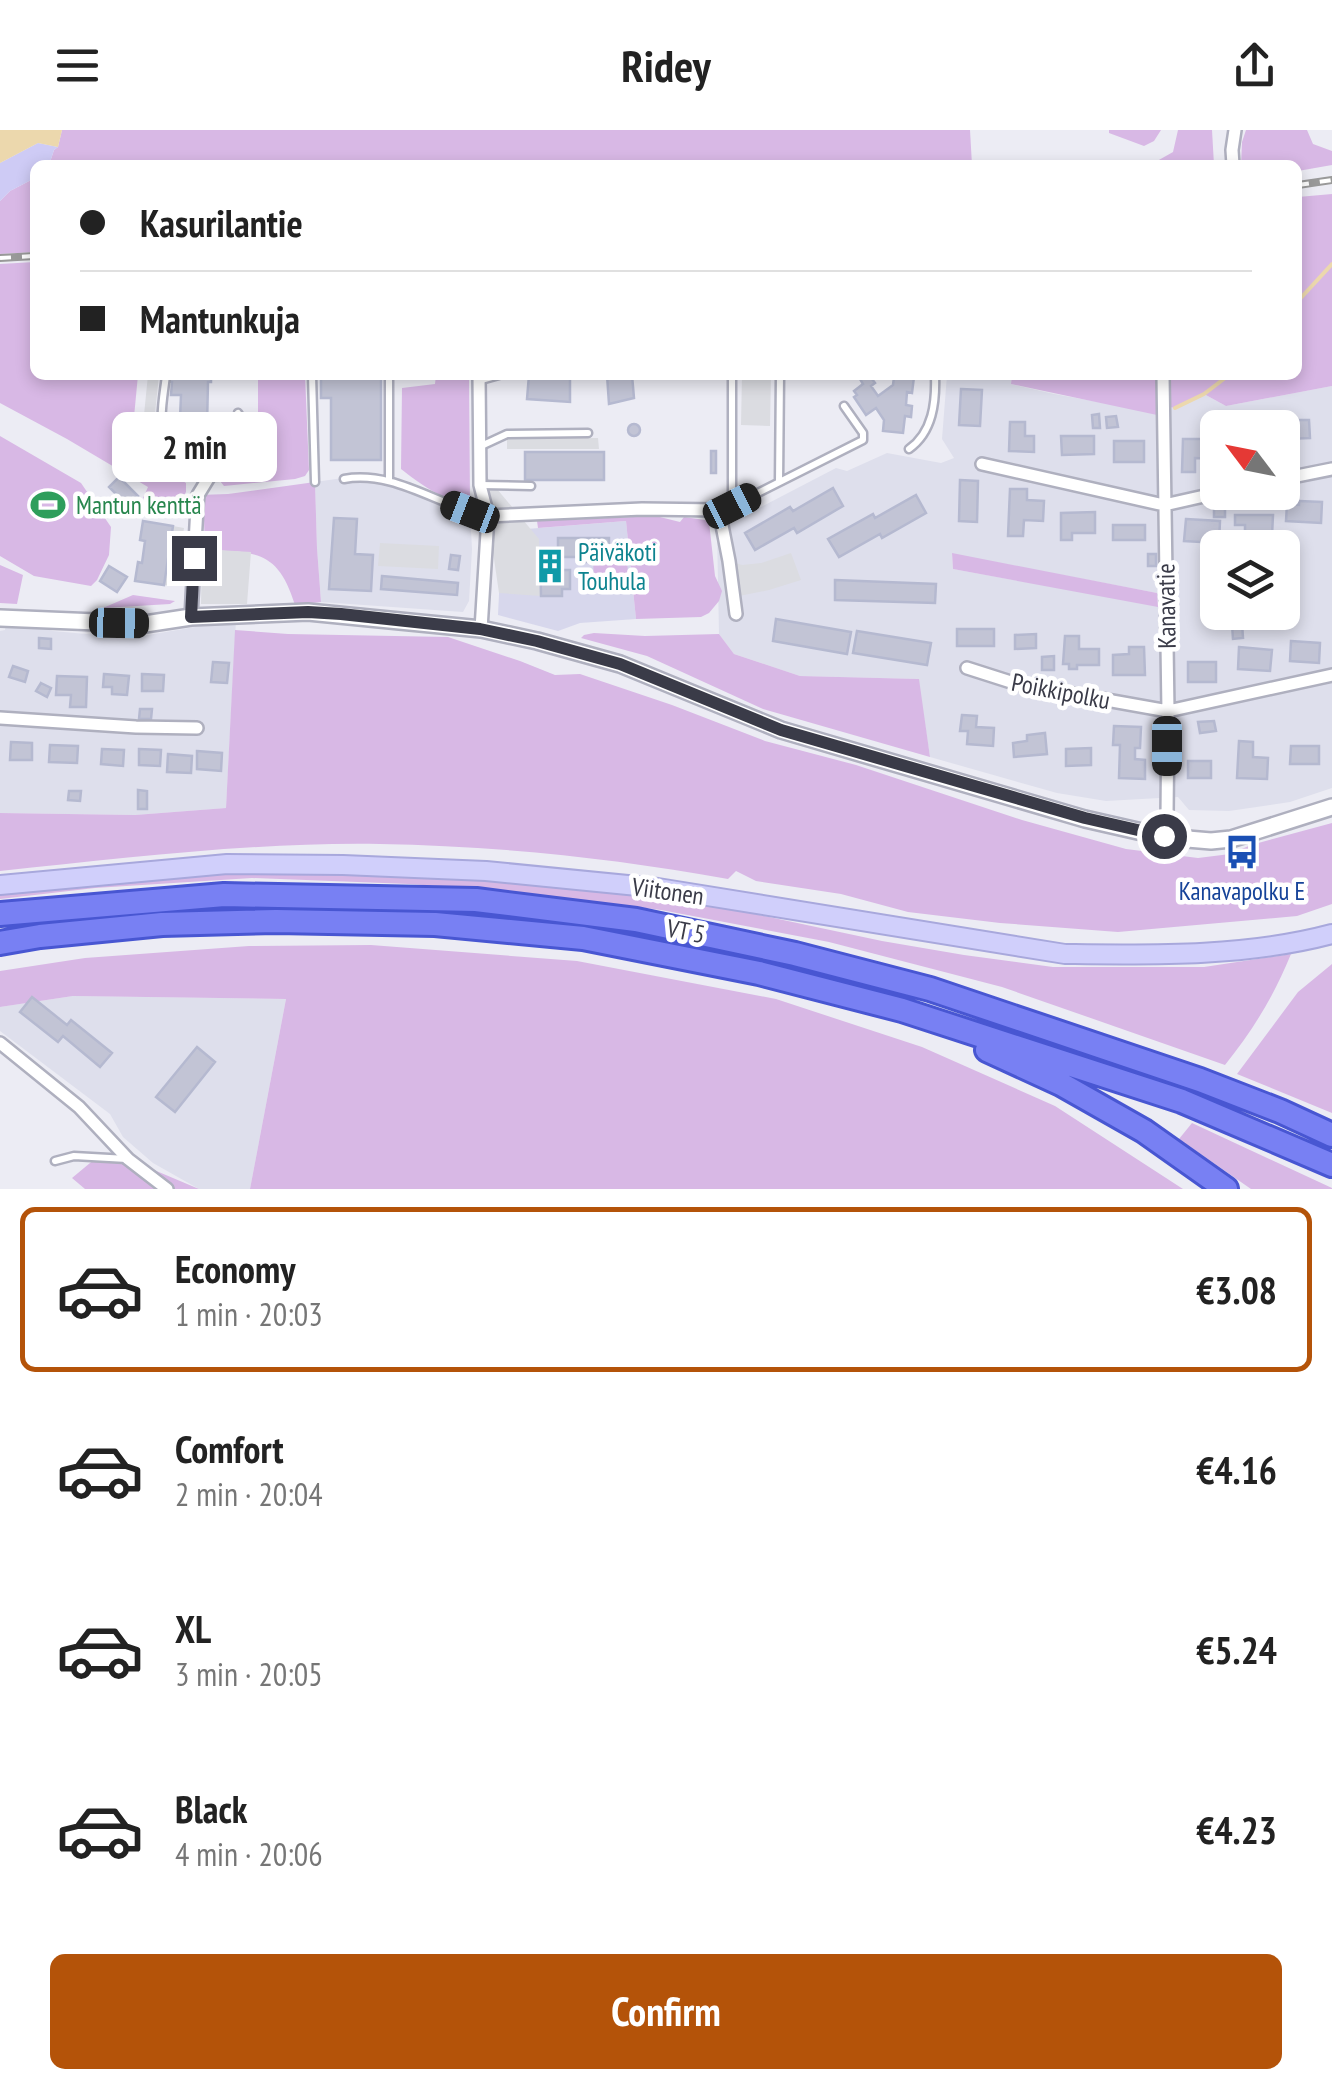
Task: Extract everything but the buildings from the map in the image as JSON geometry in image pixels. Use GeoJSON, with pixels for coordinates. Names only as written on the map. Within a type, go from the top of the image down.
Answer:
{"type":"FeatureCollection","features":[{"type":"Feature","properties":{"kind":"highway","name":"VT 5"},"geometry":{"type":"LineString","coordinates":[[0,914],[224,895],[476,900],[636,920],[930,988],[1200,1080],[1332,1135]]}},
{"type":"Feature","properties":{"kind":"highway","name":"VT 5"},"geometry":{"type":"LineString","coordinates":[[0,943],[162,924],[276,921],[435,924],[583,938],[759,973],[902,1010],[1182,1101],[1332,1165]]}},
{"type":"Feature","properties":{"kind":"highway"},"geometry":{"type":"LineString","coordinates":[[902,1010],[1061,1084],[1174,1150],[1226,1189]]}},
{"type":"Feature","properties":{"kind":"main road","name":"Viitonen"},"geometry":{"type":"LineString","coordinates":[[0,886],[226,864],[343,865],[486,872],[658,888],[1065,954],[1216,952],[1304,942],[1332,934]]}},
{"type":"Feature","properties":{"kind":"street"},"geometry":{"type":"LineString","coordinates":[[1233,160],[1235,130]]}},
{"type":"Feature","properties":{"kind":"street"},"geometry":{"type":"LineString","coordinates":[[479,380],[480,485],[488,516],[480,629]]}},
{"type":"Feature","properties":{"kind":"street","name":"Kanavatie"},"geometry":{"type":"LineString","coordinates":[[1163,380],[1168,711],[1164,836]]}},
{"type":"Feature","properties":{"kind":"street"},"geometry":{"type":"LineString","coordinates":[[982,464],[1164,505],[1200,497]]}},
{"type":"Feature","properties":{"kind":"street"},"geometry":{"type":"LineString","coordinates":[[1300,475],[1332,469]]}},
{"type":"Feature","properties":{"kind":"street"},"geometry":{"type":"LineString","coordinates":[[191,617],[197,595],[198,495],[208,478]]}},
{"type":"Feature","properties":{"kind":"street"},"geometry":{"type":"LineString","coordinates":[[488,516],[725,508],[736,614]]}},
{"type":"Feature","properties":{"kind":"street"},"geometry":{"type":"LineString","coordinates":[[0,618],[146,624],[191,617],[308,612],[480,629],[620,664],[781,730],[1085,818],[1164,836],[1231,839],[1332,807]]}},
{"type":"Feature","properties":{"kind":"street","name":"Poikkipolku"},"geometry":{"type":"LineString","coordinates":[[967,668],[1017,684],[1168,711],[1332,676]]}},
{"type":"Feature","properties":{"kind":"street"},"geometry":{"type":"LineString","coordinates":[[0,718],[197,728]]}},
{"type":"Feature","properties":{"kind":"street"},"geometry":{"type":"LineString","coordinates":[[0,1043],[80,1107],[128,1159],[167,1189]]}},
{"type":"Feature","properties":{"kind":"lane"},"geometry":{"type":"LineString","coordinates":[[166,380],[162,424],[165,437],[208,478],[250,470],[254,459],[252,446],[238,413]]}},
{"type":"Feature","properties":{"kind":"lane"},"geometry":{"type":"LineString","coordinates":[[312,380],[316,482]]}},
{"type":"Feature","properties":{"kind":"lane"},"geometry":{"type":"LineString","coordinates":[[388,380],[389,480]]}},
{"type":"Feature","properties":{"kind":"lane"},"geometry":{"type":"LineString","coordinates":[[732,380],[725,508],[863,440],[864,433],[844,406]]}},
{"type":"Feature","properties":{"kind":"lane"},"geometry":{"type":"LineString","coordinates":[[778,482],[780,380]]}},
{"type":"Feature","properties":{"kind":"lane"},"geometry":{"type":"LineString","coordinates":[[909,449],[919,442],[931,421],[935,380]]}},
{"type":"Feature","properties":{"kind":"lane"},"geometry":{"type":"LineString","coordinates":[[478,447],[506,434],[588,434]]}},
{"type":"Feature","properties":{"kind":"lane"},"geometry":{"type":"LineString","coordinates":[[344,478],[364,475],[389,480],[488,516]]}},
{"type":"Feature","properties":{"kind":"lane"},"geometry":{"type":"LineString","coordinates":[[480,485],[531,486]]}},
{"type":"Feature","properties":{"kind":"lane"},"geometry":{"type":"LineString","coordinates":[[56,1161],[74,1156],[128,1159]]}},
{"type":"Feature","properties":{"kind":"shaded area"},"geometry":{"type":"Polygon","coordinates":[[[0,130],[62,130],[58,147],[38,143],[0,163],[0,130]]]}},
{"type":"Feature","properties":{"kind":"shaded area"},"geometry":{"type":"Polygon","coordinates":[[[62,130],[970,130],[972,160],[51,160],[62,130]]]}},
{"type":"Feature","properties":{"kind":"shaded area"},"geometry":{"type":"Polygon","coordinates":[[[1109,130],[1161,130],[1154,141],[1144,146],[1109,130]]]}},
{"type":"Feature","properties":{"kind":"shaded area"},"geometry":{"type":"Polygon","coordinates":[[[1178,130],[1212,130],[1214,160],[1159,160],[1173,152],[1178,130]]]}},
{"type":"Feature","properties":{"kind":"shaded area"},"geometry":{"type":"Polygon","coordinates":[[[1246,130],[1307,130],[1313,144],[1332,151],[1332,165],[1302,170],[1302,160],[1241,160],[1246,130]]]}},
{"type":"Feature","properties":{"kind":"shaded area"},"geometry":{"type":"Polygon","coordinates":[[[30,181],[30,252],[0,254],[0,201],[30,181]]]}},
{"type":"Feature","properties":{"kind":"shaded area"},"geometry":{"type":"Polygon","coordinates":[[[1332,194],[1332,386],[1226,406],[1204,394],[1175,408],[1163,406],[1157,415],[1011,384],[1011,380],[1302,380],[1302,197],[1332,194]]]}},
{"type":"Feature","properties":{"kind":"shaded area"},"geometry":{"type":"Polygon","coordinates":[[[30,262],[30,380],[138,380],[132,438],[121,443],[186,483],[182,499],[172,497],[166,510],[143,498],[148,487],[0,403],[0,264],[30,262]]]}},
{"type":"Feature","properties":{"kind":"shaded area"},"geometry":{"type":"Polygon","coordinates":[[[148,380],[158,380],[152,443],[142,435],[148,380]]]}},
{"type":"Feature","properties":{"kind":"shaded area"},"geometry":{"type":"Polygon","coordinates":[[[258,380],[305,380],[309,470],[295,479],[224,486],[220,481],[242,477],[258,461],[258,380]]]}},
{"type":"Feature","properties":{"kind":"shaded area"},"geometry":{"type":"Polygon","coordinates":[[[435,380],[469,380],[470,502],[443,497],[401,469],[402,388],[435,384],[435,380]]]}},
{"type":"Feature","properties":{"kind":"shaded area"},"geometry":{"type":"Polygon","coordinates":[[[742,380],[771,380],[770,426],[741,425],[742,380]]]}},
{"type":"Feature","properties":{"kind":"shaded area"},"geometry":{"type":"Polygon","coordinates":[[[947,380],[1011,380],[1011,384],[1104,403],[1175,408],[1204,394],[1226,406],[1332,386],[1332,788],[1290,802],[1229,811],[1189,810],[1178,797],[1106,801],[1057,793],[930,757],[918,679],[800,676],[734,654],[719,634],[717,530],[836,468],[847,471],[887,453],[941,463],[954,458],[942,439],[947,380]],[[952,554],[953,569],[1158,606],[1157,593],[952,554]]]}},
{"type":"Feature","properties":{"kind":"shaded area","name":"Mantun kenttä"},"geometry":{"type":"Polygon","coordinates":[[[0,436],[81,483],[111,527],[109,555],[91,586],[34,576],[0,556],[0,436]]]}},
{"type":"Feature","properties":{"kind":"shaded area"},"geometry":{"type":"Polygon","coordinates":[[[507,438],[598,438],[599,449],[507,449],[507,438]]]}},
{"type":"Feature","properties":{"kind":"shaded area"},"geometry":{"type":"Polygon","coordinates":[[[481,470],[539,539],[541,596],[499,593],[481,470]]]}},
{"type":"Feature","properties":{"kind":"shaded area"},"geometry":{"type":"Polygon","coordinates":[[[364,475],[470,512],[469,601],[463,612],[321,602],[315,482],[364,475]]]}},
{"type":"Feature","properties":{"kind":"shaded area"},"geometry":{"type":"Polygon","coordinates":[[[315,482],[321,602],[295,605],[281,573],[263,558],[205,550],[204,520],[196,521],[198,495],[315,482]]]}},
{"type":"Feature","properties":{"kind":"shaded area"},"geometry":{"type":"Polygon","coordinates":[[[656,516],[680,522],[684,517],[709,522],[715,576],[722,591],[719,601],[701,617],[636,619],[626,521],[538,528],[537,521],[656,516]]]}},
{"type":"Feature","properties":{"kind":"shaded area"},"geometry":{"type":"Polygon","coordinates":[[[626,521],[636,619],[580,623],[558,631],[498,615],[502,531],[626,521]]]}},
{"type":"Feature","properties":{"kind":"shaded area"},"geometry":{"type":"Polygon","coordinates":[[[173,526],[184,528],[175,586],[164,585],[173,526]]]}},
{"type":"Feature","properties":{"kind":"shaded area"},"geometry":{"type":"Polygon","coordinates":[[[380,543],[439,546],[438,569],[378,566],[380,543]]]}},
{"type":"Feature","properties":{"kind":"shaded area"},"geometry":{"type":"Polygon","coordinates":[[[202,549],[251,552],[247,604],[201,604],[202,549]]]}},
{"type":"Feature","properties":{"kind":"shaded area"},"geometry":{"type":"Polygon","coordinates":[[[791,553],[801,580],[734,597],[729,561],[742,565],[761,563],[791,553]]]}},
{"type":"Feature","properties":{"kind":"shaded area"},"geometry":{"type":"Polygon","coordinates":[[[952,553],[1157,593],[1158,607],[953,569],[952,553]]]}},
{"type":"Feature","properties":{"kind":"shaded area"},"geometry":{"type":"Polygon","coordinates":[[[599,556],[627,560],[628,574],[594,576],[593,562],[599,562],[599,556]]]}},
{"type":"Feature","properties":{"kind":"shaded area"},"geometry":{"type":"Polygon","coordinates":[[[0,565],[23,575],[17,604],[0,603],[0,565]]]}},
{"type":"Feature","properties":{"kind":"shaded area"},"geometry":{"type":"Polygon","coordinates":[[[133,595],[175,601],[103,608],[133,595]]]}},
{"type":"Feature","properties":{"kind":"shaded area"},"geometry":{"type":"Polygon","coordinates":[[[6,619],[53,631],[142,636],[236,620],[226,808],[135,815],[0,813],[0,631],[5,630],[6,619]]]}},
{"type":"Feature","properties":{"kind":"shaded area"},"geometry":{"type":"Polygon","coordinates":[[[235,630],[448,637],[555,675],[580,674],[765,741],[856,765],[1022,820],[1126,849],[1198,858],[1230,854],[1332,823],[1332,904],[1297,916],[1118,932],[908,912],[841,894],[756,881],[736,871],[728,879],[555,854],[380,844],[237,848],[0,871],[0,813],[135,815],[226,808],[235,630]]]}},
{"type":"Feature","properties":{"kind":"shaded area"},"geometry":{"type":"Polygon","coordinates":[[[594,633],[719,634],[734,654],[800,676],[919,679],[930,757],[763,709],[647,656],[581,638],[594,633]]]}},
{"type":"Feature","properties":{"kind":"shaded area"},"geometry":{"type":"Polygon","coordinates":[[[220,872],[308,872],[572,885],[727,908],[882,941],[1053,967],[1204,967],[1291,954],[1262,1012],[1225,1065],[1002,987],[829,942],[661,910],[511,891],[252,878],[95,888],[0,899],[0,891],[220,872]]]}},
{"type":"Feature","properties":{"kind":"shaded area"},"geometry":{"type":"Polygon","coordinates":[[[371,945],[577,961],[776,999],[922,1047],[1055,1106],[1183,1189],[250,1189],[286,999],[73,996],[0,1007],[0,971],[85,958],[249,946],[371,945]]]}},
{"type":"Feature","properties":{"kind":"shaded area"},"geometry":{"type":"Polygon","coordinates":[[[1332,964],[1332,1113],[1237,1074],[1298,992],[1332,964]]]}},
{"type":"Feature","properties":{"kind":"shaded area"},"geometry":{"type":"Polygon","coordinates":[[[73,996],[286,999],[250,1189],[199,1189],[153,1163],[123,1137],[110,1114],[0,1031],[0,1007],[73,996]]]}},
{"type":"Feature","properties":{"kind":"shaded area"},"geometry":{"type":"Polygon","coordinates":[[[1192,1123],[1332,1189],[1251,1189],[1179,1139],[1192,1123]]]}},
{"type":"Feature","properties":{"kind":"shaded area"},"geometry":{"type":"Polygon","coordinates":[[[96,1158],[128,1159],[199,1189],[85,1189],[72,1178],[96,1158]]]}},
{"type":"Feature","properties":{"kind":"sand"},"geometry":{"type":"Polygon","coordinates":[[[38,143],[58,147],[51,160],[30,160],[30,181],[0,201],[0,163],[38,143]]]}},
{"type":"Feature","properties":{"kind":"waterway"},"geometry":{"type":"LineString","coordinates":[[1302,297],[1332,264]]}},
{"type":"Feature","properties":{"kind":"waterway"},"geometry":{"type":"LineString","coordinates":[[1175,408],[1222,380]]}},
{"type":"Feature","properties":{"kind":"railway"},"geometry":{"type":"LineString","coordinates":[[1302,184],[1332,180]]}},
{"type":"Feature","properties":{"kind":"railway"},"geometry":{"type":"LineString","coordinates":[[0,258],[30,256]]}},
{"type":"Feature","properties":{"kind":"place","name":"Mantun kenttä"},"geometry":{"type":"Point","coordinates":[48,505]}},
{"type":"Feature","properties":{"kind":"place","name":"Päiväkoti Touhula"},"geometry":{"type":"Point","coordinates":[550,566]}},
{"type":"Feature","properties":{"kind":"place","name":"Kanavapolku E"},"geometry":{"type":"Point","coordinates":[1242,852]}},
{"type":"Feature","properties":{"kind":"route"},"geometry":{"type":"LineString","coordinates":[[194,558],[191,617],[341,614],[480,629],[537,641],[620,664],[781,730],[1085,818],[1164,836]]}}]}
